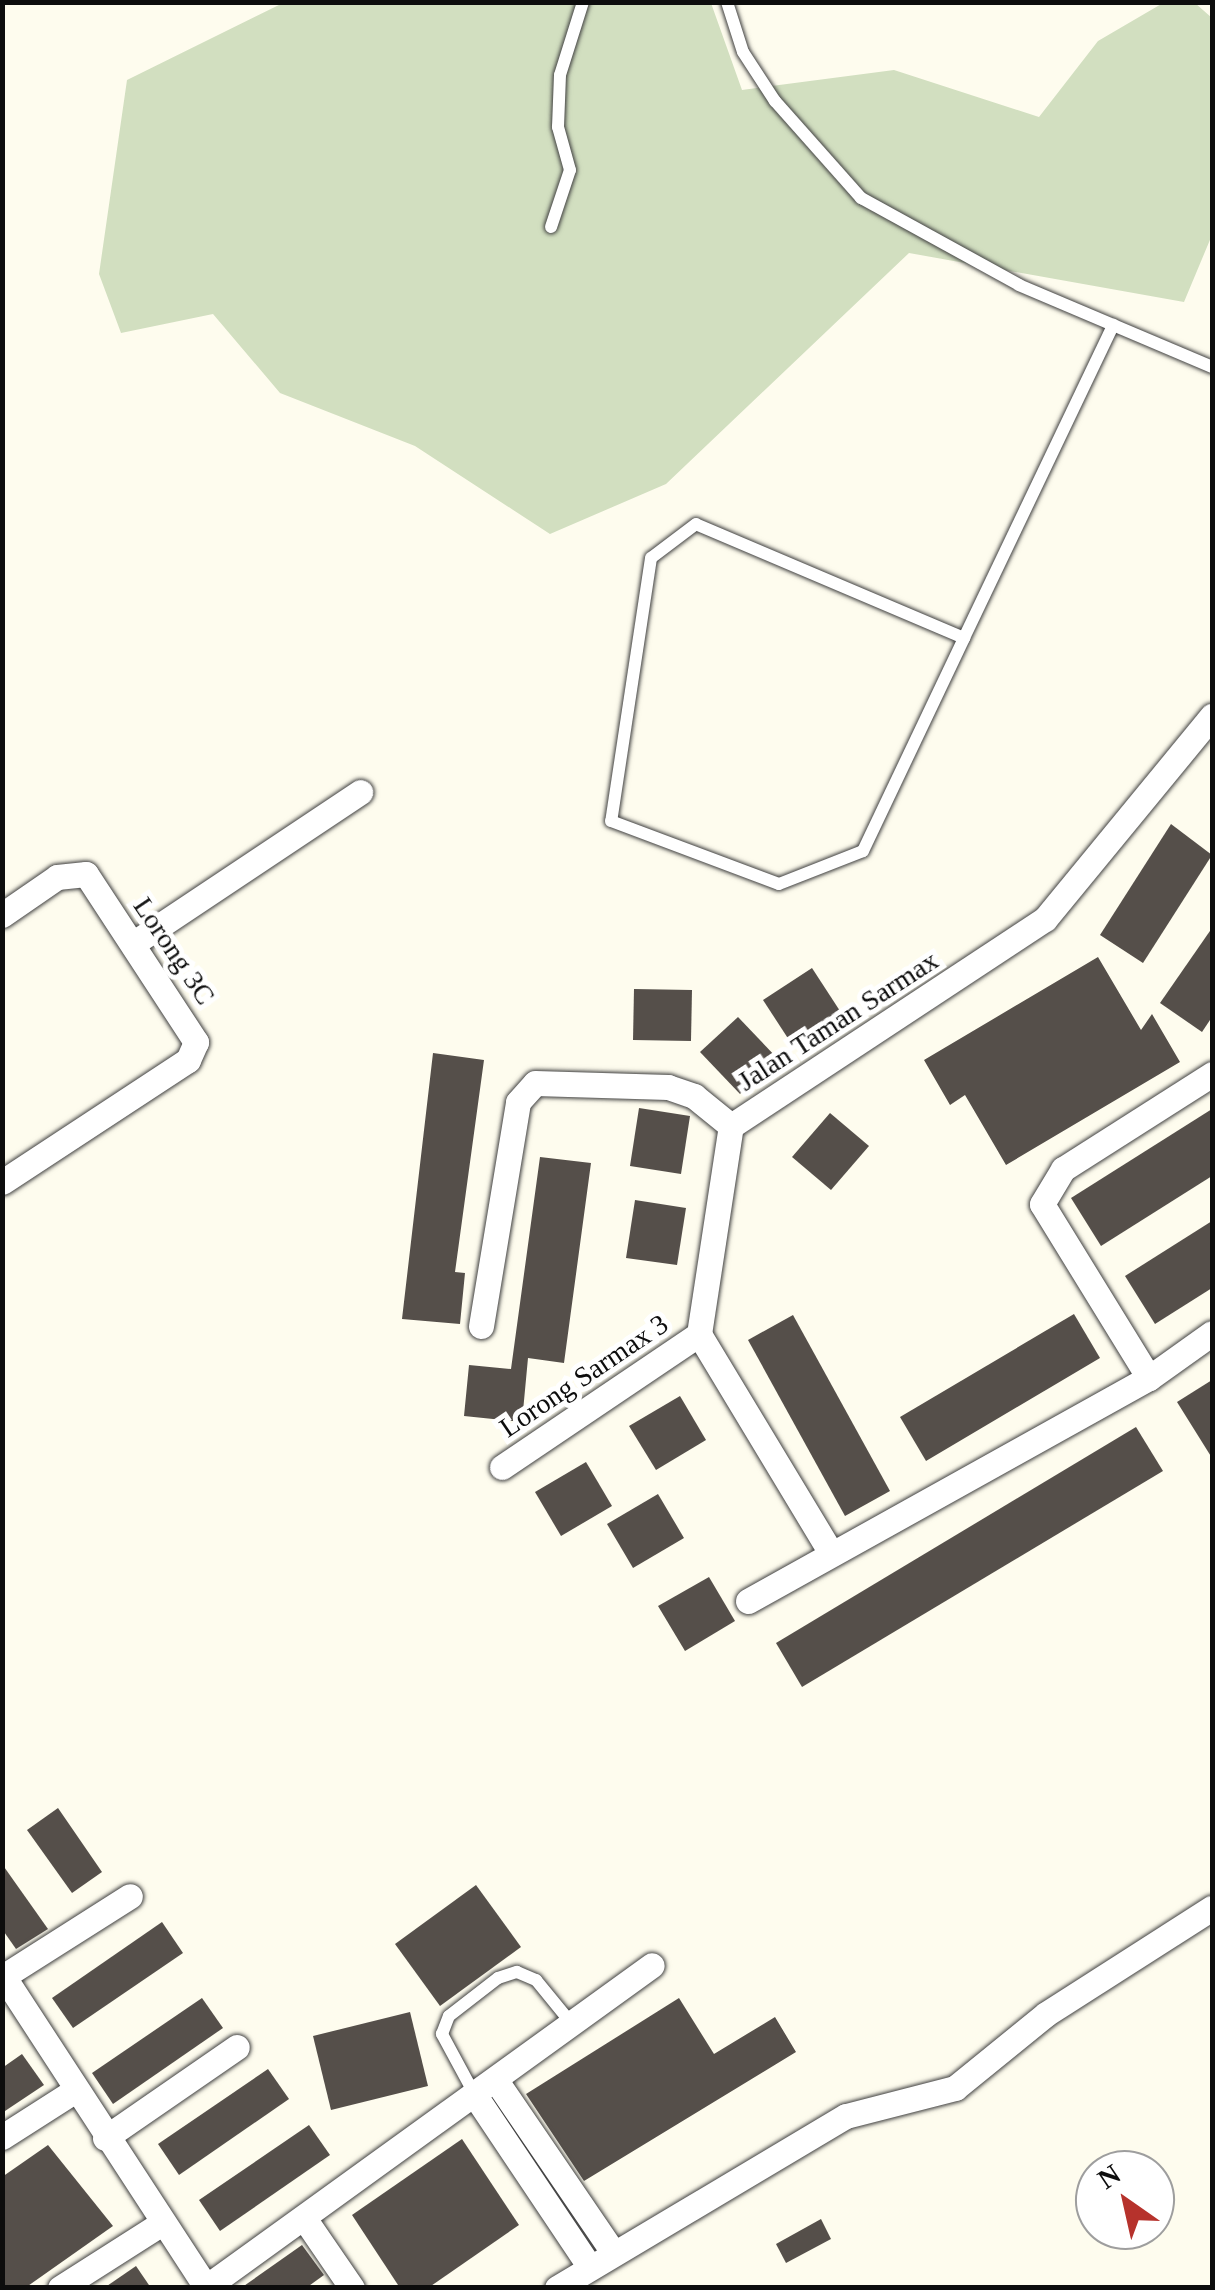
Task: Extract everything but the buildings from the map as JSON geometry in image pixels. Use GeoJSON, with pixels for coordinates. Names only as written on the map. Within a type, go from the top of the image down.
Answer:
{"type":"FeatureCollection","features":[{"type":"Feature","properties":{"kind":"street","name":"Jalan Taman Sarmax"},"geometry":{"type":"LineString","coordinates":[[699,1334],[731,1126],[1045,919],[1212,716]]}},
{"type":"Feature","properties":{"kind":"street"},"geometry":{"type":"LineString","coordinates":[[134,943],[360,792]]}},
{"type":"Feature","properties":{"kind":"street","name":"Lorong 3C"},"geometry":{"type":"LineString","coordinates":[[2,915],[57,877],[81,871],[134,943],[189,1025],[196,1042],[188,1060],[2,1182]]}},
{"type":"Feature","properties":{"kind":"street"},"geometry":{"type":"LineString","coordinates":[[1149,1378],[1042,1204],[1063,1168],[1212,1074]]}},
{"type":"Feature","properties":{"kind":"street"},"geometry":{"type":"LineString","coordinates":[[482,1326],[518,1102],[535,1083],[668,1088],[694,1096],[731,1126]]}},
{"type":"Feature","properties":{"kind":"street"},"geometry":{"type":"LineString","coordinates":[[748,1601],[1149,1378],[1212,1333]]}},
{"type":"Feature","properties":{"kind":"street"},"geometry":{"type":"LineString","coordinates":[[699,1334],[832,1553]]}},
{"type":"Feature","properties":{"kind":"street","name":"Lorong Sarmax 3"},"geometry":{"type":"LineString","coordinates":[[502,1467],[699,1334]]}},
{"type":"Feature","properties":{"kind":"street"},"geometry":{"type":"LineString","coordinates":[[130,1896],[3,1975],[13,2020],[74,2092],[206,2287],[487,2090],[652,1965]]}},
{"type":"Feature","properties":{"kind":"street"},"geometry":{"type":"LineString","coordinates":[[557,2288],[846,2116],[954,2088],[1046,2014],[1212,1908]]}},
{"type":"Feature","properties":{"kind":"street"},"geometry":{"type":"LineString","coordinates":[[105,2138],[237,2047]]}},
{"type":"Feature","properties":{"kind":"street"},"geometry":{"type":"LineString","coordinates":[[487,2090],[614,2252]]}},
{"type":"Feature","properties":{"kind":"street"},"geometry":{"type":"LineString","coordinates":[[487,2090],[590,2267]]}},
{"type":"Feature","properties":{"kind":"street"},"geometry":{"type":"LineString","coordinates":[[2,2137],[74,2092]]}},
{"type":"Feature","properties":{"kind":"street"},"geometry":{"type":"LineString","coordinates":[[304,2218],[345,2285]]}},
{"type":"Feature","properties":{"kind":"street"},"geometry":{"type":"LineString","coordinates":[[60,2288],[162,2222]]}},
{"type":"Feature","properties":{"kind":"lane"},"geometry":{"type":"LineString","coordinates":[[551,227],[570,170],[558,127],[560,75],[583,2]]}},
{"type":"Feature","properties":{"kind":"lane"},"geometry":{"type":"LineString","coordinates":[[727,2],[743,52],[775,101],[861,198],[1018,285],[1212,367]]}},
{"type":"Feature","properties":{"kind":"lane"},"geometry":{"type":"LineString","coordinates":[[964,638],[696,524],[651,558],[611,821],[779,884],[863,851],[1113,325]]}},
{"type":"Feature","properties":{"kind":"lane"},"geometry":{"type":"LineString","coordinates":[[487,2090],[442,2034],[449,2016],[485,1987],[517,1972],[536,1980],[572,2024]]}},
{"type":"Feature","properties":{"kind":"green space"},"geometry":{"type":"Polygon","coordinates":[[[283,3],[711,3],[742,90],[894,70],[1039,117],[1098,41],[1163,3],[1195,3],[1212,18],[1212,235],[1184,302],[909,253],[666,484],[550,534],[415,446],[280,393],[213,314],[121,333],[99,274],[127,80],[283,3]]]}}]}
